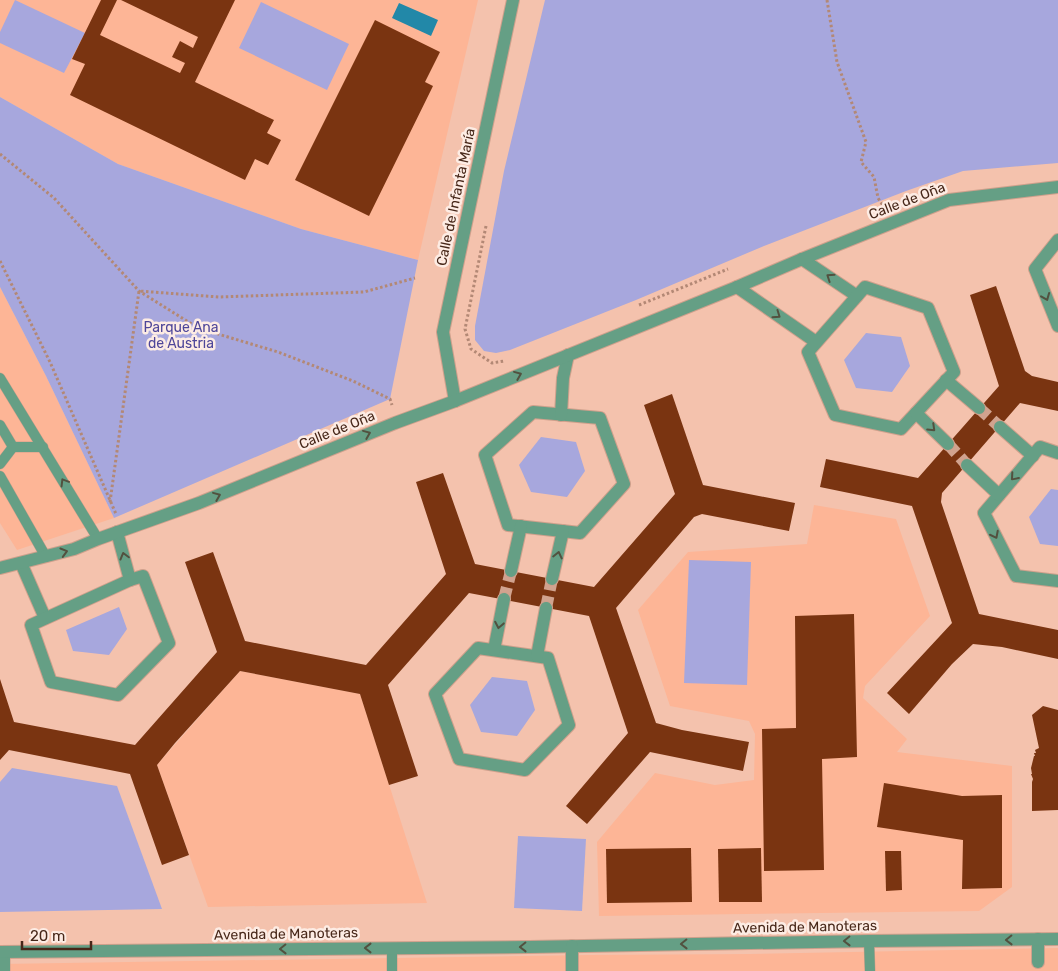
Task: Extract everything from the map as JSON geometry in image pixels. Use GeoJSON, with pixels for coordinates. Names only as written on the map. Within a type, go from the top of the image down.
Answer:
{"type":"FeatureCollection","features":[{"type":"Feature","properties":{"kind":"street","name":"Calle de Infanta María"},"geometry":{"type":"LineString","coordinates":[[455,401],[443,332],[513,0]]}},
{"type":"Feature","properties":{"kind":"street","name":"Calle de Oña"},"geometry":{"type":"LineString","coordinates":[[0,568],[74,549],[199,503],[949,200],[1058,187]]}},
{"type":"Feature","properties":{"kind":"street"},"geometry":{"type":"LineString","coordinates":[[1058,240],[1035,269],[1058,326]]}},
{"type":"Feature","properties":{"kind":"street"},"geometry":{"type":"LineString","coordinates":[[802,259],[857,296]]}},
{"type":"Feature","properties":{"kind":"street"},"geometry":{"type":"LineString","coordinates":[[737,287],[816,342]]}},
{"type":"Feature","properties":{"kind":"street"},"geometry":{"type":"LineString","coordinates":[[864,287],[928,308],[954,372],[901,429],[835,415],[808,352],[857,296],[864,287]]}},
{"type":"Feature","properties":{"kind":"street"},"geometry":{"type":"LineString","coordinates":[[561,414],[563,378],[568,355]]}},
{"type":"Feature","properties":{"kind":"street"},"geometry":{"type":"LineString","coordinates":[[946,380],[979,408]]}},
{"type":"Feature","properties":{"kind":"street"},"geometry":{"type":"LineString","coordinates":[[533,412],[561,414],[600,418],[624,484],[580,533],[508,525],[485,455],[533,412]]}},
{"type":"Feature","properties":{"kind":"street"},"geometry":{"type":"LineString","coordinates":[[916,413],[948,444]]}},
{"type":"Feature","properties":{"kind":"street"},"geometry":{"type":"LineString","coordinates":[[1000,427],[1033,456]]}},
{"type":"Feature","properties":{"kind":"street"},"geometry":{"type":"LineString","coordinates":[[1058,453],[1040,447],[984,513],[1016,576],[1058,581]]}},
{"type":"Feature","properties":{"kind":"street"},"geometry":{"type":"LineString","coordinates":[[967,465],[999,495]]}},
{"type":"Feature","properties":{"kind":"street"},"geometry":{"type":"LineString","coordinates":[[511,571],[521,526]]}},
{"type":"Feature","properties":{"kind":"street"},"geometry":{"type":"LineString","coordinates":[[552,580],[563,531]]}},
{"type":"Feature","properties":{"kind":"street"},"geometry":{"type":"LineString","coordinates":[[117,532],[130,580]]}},
{"type":"Feature","properties":{"kind":"street"},"geometry":{"type":"LineString","coordinates":[[21,563],[45,618]]}},
{"type":"Feature","properties":{"kind":"street"},"geometry":{"type":"LineString","coordinates":[[143,576],[169,643],[118,695],[51,682],[30,625],[45,618],[143,576]]}},
{"type":"Feature","properties":{"kind":"street"},"geometry":{"type":"LineString","coordinates":[[494,650],[504,599]]}},
{"type":"Feature","properties":{"kind":"street"},"geometry":{"type":"LineString","coordinates":[[537,656],[546,608]]}},
{"type":"Feature","properties":{"kind":"street"},"geometry":{"type":"LineString","coordinates":[[478,648],[494,650],[548,658],[569,725],[525,770],[459,759],[435,694],[478,648]]}},
{"type":"Feature","properties":{"kind":"street"},"geometry":{"type":"LineString","coordinates":[[1038,939],[1038,962]]}},
{"type":"Feature","properties":{"kind":"street","name":"Avenida de Manoteras"},"geometry":{"type":"LineString","coordinates":[[3,952],[1058,939]]}},
{"type":"Feature","properties":{"kind":"street"},"geometry":{"type":"LineString","coordinates":[[572,946],[572,971]]}},
{"type":"Feature","properties":{"kind":"lane"},"geometry":{"type":"LineString","coordinates":[[0,378],[98,539]]}},
{"type":"Feature","properties":{"kind":"lane"},"geometry":{"type":"LineString","coordinates":[[0,425],[13,447]]}},
{"type":"Feature","properties":{"kind":"lane"},"geometry":{"type":"LineString","coordinates":[[13,447],[43,447]]}},
{"type":"Feature","properties":{"kind":"lane"},"geometry":{"type":"LineString","coordinates":[[0,464],[13,447]]}},
{"type":"Feature","properties":{"kind":"lane"},"geometry":{"type":"LineString","coordinates":[[0,476],[46,557]]}},
{"type":"Feature","properties":{"kind":"lane"},"geometry":{"type":"LineString","coordinates":[[869,941],[870,971]]}},
{"type":"Feature","properties":{"kind":"lane"},"geometry":{"type":"LineString","coordinates":[[392,948],[392,971]]}},
{"type":"Feature","properties":{"kind":"lane"},"geometry":{"type":"LineString","coordinates":[[3,952],[5,971]]}},
{"type":"Feature","properties":{"kind":"path"},"geometry":{"type":"LineString","coordinates":[[827,0],[837,62],[866,142],[861,162],[874,177],[878,198],[884,207],[893,204]]}},
{"type":"Feature","properties":{"kind":"path"},"geometry":{"type":"LineString","coordinates":[[0,154],[54,198],[139,290],[198,328],[286,356],[354,381],[390,399],[395,423]]}},
{"type":"Feature","properties":{"kind":"path"},"geometry":{"type":"LineString","coordinates":[[487,222],[465,329],[470,349],[479,356],[492,363],[509,360]]}},
{"type":"Feature","properties":{"kind":"path"},"geometry":{"type":"LineString","coordinates":[[0,261],[50,362],[116,516],[117,532]]}},
{"type":"Feature","properties":{"kind":"path"},"geometry":{"type":"LineString","coordinates":[[637,306],[735,266]]}},
{"type":"Feature","properties":{"kind":"path"},"geometry":{"type":"LineString","coordinates":[[139,290],[219,297],[364,292],[415,278]]}},
{"type":"Feature","properties":{"kind":"path"},"geometry":{"type":"LineString","coordinates":[[110,502],[139,290]]}},
{"type":"Feature","properties":{"kind":"shaded area"},"geometry":{"type":"Polygon","coordinates":[[[0,0],[478,0],[418,260],[301,229],[118,164],[0,97],[0,0]]]}},
{"type":"Feature","properties":{"kind":"shaded area"},"geometry":{"type":"Polygon","coordinates":[[[399,3],[438,20],[431,36],[392,18],[399,3]]]}},
{"type":"Feature","properties":{"kind":"shaded area"},"geometry":{"type":"Polygon","coordinates":[[[0,287],[46,376],[114,518],[17,550],[0,523],[0,287]]]}},
{"type":"Feature","properties":{"kind":"shaded area"},"geometry":{"type":"Polygon","coordinates":[[[814,505],[896,519],[930,616],[865,686],[863,698],[907,739],[897,752],[1012,766],[1012,887],[979,911],[599,916],[597,842],[655,773],[715,785],[754,780],[755,734],[749,721],[670,706],[638,610],[688,552],[807,544],[814,505]]]}},
{"type":"Feature","properties":{"kind":"shaded area"},"geometry":{"type":"Polygon","coordinates":[[[240,671],[360,694],[427,903],[208,907],[157,765],[240,671]]]}},
{"type":"Feature","properties":{"kind":"shaded area"},"geometry":{"type":"Polygon","coordinates":[[[1058,948],[1058,971],[0,971],[0,964],[1058,948]]]}},
{"type":"Feature","properties":{"kind":"green space"},"geometry":{"type":"Polygon","coordinates":[[[15,0],[85,33],[64,73],[0,43],[0,32],[15,0]]]}},
{"type":"Feature","properties":{"kind":"green space"},"geometry":{"type":"Polygon","coordinates":[[[545,0],[1058,0],[1058,163],[963,171],[764,246],[510,350],[496,353],[484,351],[475,340],[475,326],[504,171],[545,0]]]}},
{"type":"Feature","properties":{"kind":"green space"},"geometry":{"type":"Polygon","coordinates":[[[261,2],[349,44],[327,90],[239,48],[261,2]]]}},
{"type":"Feature","properties":{"kind":"green space","name":"Parque Ana de Austria"},"geometry":{"type":"Polygon","coordinates":[[[0,97],[118,164],[301,229],[418,260],[390,399],[114,518],[46,376],[0,287],[0,97]]]}},
{"type":"Feature","properties":{"kind":"green space"},"geometry":{"type":"Polygon","coordinates":[[[866,333],[901,337],[910,366],[892,392],[856,388],[844,360],[866,333]]]}},
{"type":"Feature","properties":{"kind":"green space"},"geometry":{"type":"Polygon","coordinates":[[[541,437],[576,442],[585,471],[567,497],[531,492],[519,465],[541,437]]]}},
{"type":"Feature","properties":{"kind":"green space"},"geometry":{"type":"Polygon","coordinates":[[[1051,489],[1058,490],[1058,546],[1040,544],[1029,517],[1051,489]]]}},
{"type":"Feature","properties":{"kind":"green space"},"geometry":{"type":"Polygon","coordinates":[[[689,560],[751,562],[747,685],[684,683],[689,560]]]}},
{"type":"Feature","properties":{"kind":"green space"},"geometry":{"type":"Polygon","coordinates":[[[119,607],[127,629],[109,655],[73,651],[66,630],[119,607]]]}},
{"type":"Feature","properties":{"kind":"green space"},"geometry":{"type":"Polygon","coordinates":[[[492,677],[527,681],[535,710],[517,736],[481,732],[470,705],[492,677]]]}},
{"type":"Feature","properties":{"kind":"green space"},"geometry":{"type":"Polygon","coordinates":[[[12,768],[117,786],[162,909],[0,912],[0,782],[12,768]]]}},
{"type":"Feature","properties":{"kind":"green space"},"geometry":{"type":"Polygon","coordinates":[[[518,836],[586,839],[582,911],[514,908],[518,836]]]}},
{"type":"Feature","properties":{"kind":"building"},"geometry":{"type":"Polygon","coordinates":[[[101,0],[117,0],[100,35],[180,73],[185,63],[172,57],[180,41],[193,48],[198,37],[121,0],[235,0],[195,82],[274,120],[267,133],[281,140],[268,165],[255,159],[245,180],[70,95],[85,64],[72,59],[101,0]]]}},
{"type":"Feature","properties":{"kind":"building"},"geometry":{"type":"Polygon","coordinates":[[[375,20],[440,52],[425,82],[433,86],[369,216],[295,180],[375,20]]]}},
{"type":"Feature","properties":{"kind":"building"},"geometry":{"type":"Polygon","coordinates":[[[996,286],[1025,371],[1032,376],[1058,382],[1058,411],[1020,403],[942,493],[941,502],[979,614],[1058,630],[1058,659],[1002,647],[973,644],[952,664],[909,714],[887,693],[952,623],[912,506],[820,487],[826,459],[918,478],[999,386],[970,295],[996,286]]]}},
{"type":"Feature","properties":{"kind":"building"},"geometry":{"type":"Polygon","coordinates":[[[672,394],[703,485],[795,503],[789,531],[702,514],[694,517],[616,608],[656,723],[682,730],[749,742],[743,771],[650,752],[587,824],[566,806],[628,733],[589,616],[469,593],[388,685],[418,776],[389,785],[360,694],[240,671],[157,765],[189,855],[162,865],[130,774],[9,750],[0,760],[0,679],[14,722],[135,745],[217,652],[185,562],[213,552],[245,641],[366,665],[446,574],[416,482],[443,473],[475,564],[594,587],[675,494],[644,405],[672,394]]]}},
{"type":"Feature","properties":{"kind":"building"},"geometry":{"type":"Polygon","coordinates":[[[854,614],[857,757],[822,759],[824,870],[764,871],[762,729],[796,728],[795,616],[854,614]]]}},
{"type":"Feature","properties":{"kind":"building"},"geometry":{"type":"Polygon","coordinates":[[[1043,706],[1058,710],[1058,810],[1032,811],[1033,779],[1031,768],[1035,756],[1034,753],[1036,753],[1035,750],[1039,748],[1032,715],[1043,706]]]}},
{"type":"Feature","properties":{"kind":"building"},"geometry":{"type":"Polygon","coordinates":[[[884,783],[962,796],[1002,795],[1002,888],[962,889],[963,840],[877,827],[884,783]]]}},
{"type":"Feature","properties":{"kind":"building"},"geometry":{"type":"Polygon","coordinates":[[[691,848],[692,902],[607,903],[606,849],[691,848]]]}},
{"type":"Feature","properties":{"kind":"building"},"geometry":{"type":"Polygon","coordinates":[[[761,848],[762,902],[719,902],[718,849],[761,848]]]}},
{"type":"Feature","properties":{"kind":"building"},"geometry":{"type":"Polygon","coordinates":[[[885,851],[901,851],[902,890],[886,891],[885,851]]]}},
{"type":"Feature","properties":{"kind":"tunnel"},"geometry":{"type":"LineString","coordinates":[[979,408],[1000,427]]}},
{"type":"Feature","properties":{"kind":"tunnel"},"geometry":{"type":"LineString","coordinates":[[948,444],[967,465]]}},
{"type":"Feature","properties":{"kind":"tunnel"},"geometry":{"type":"LineString","coordinates":[[504,599],[511,571]]}},
{"type":"Feature","properties":{"kind":"tunnel"},"geometry":{"type":"LineString","coordinates":[[546,608],[552,579]]}}]}
